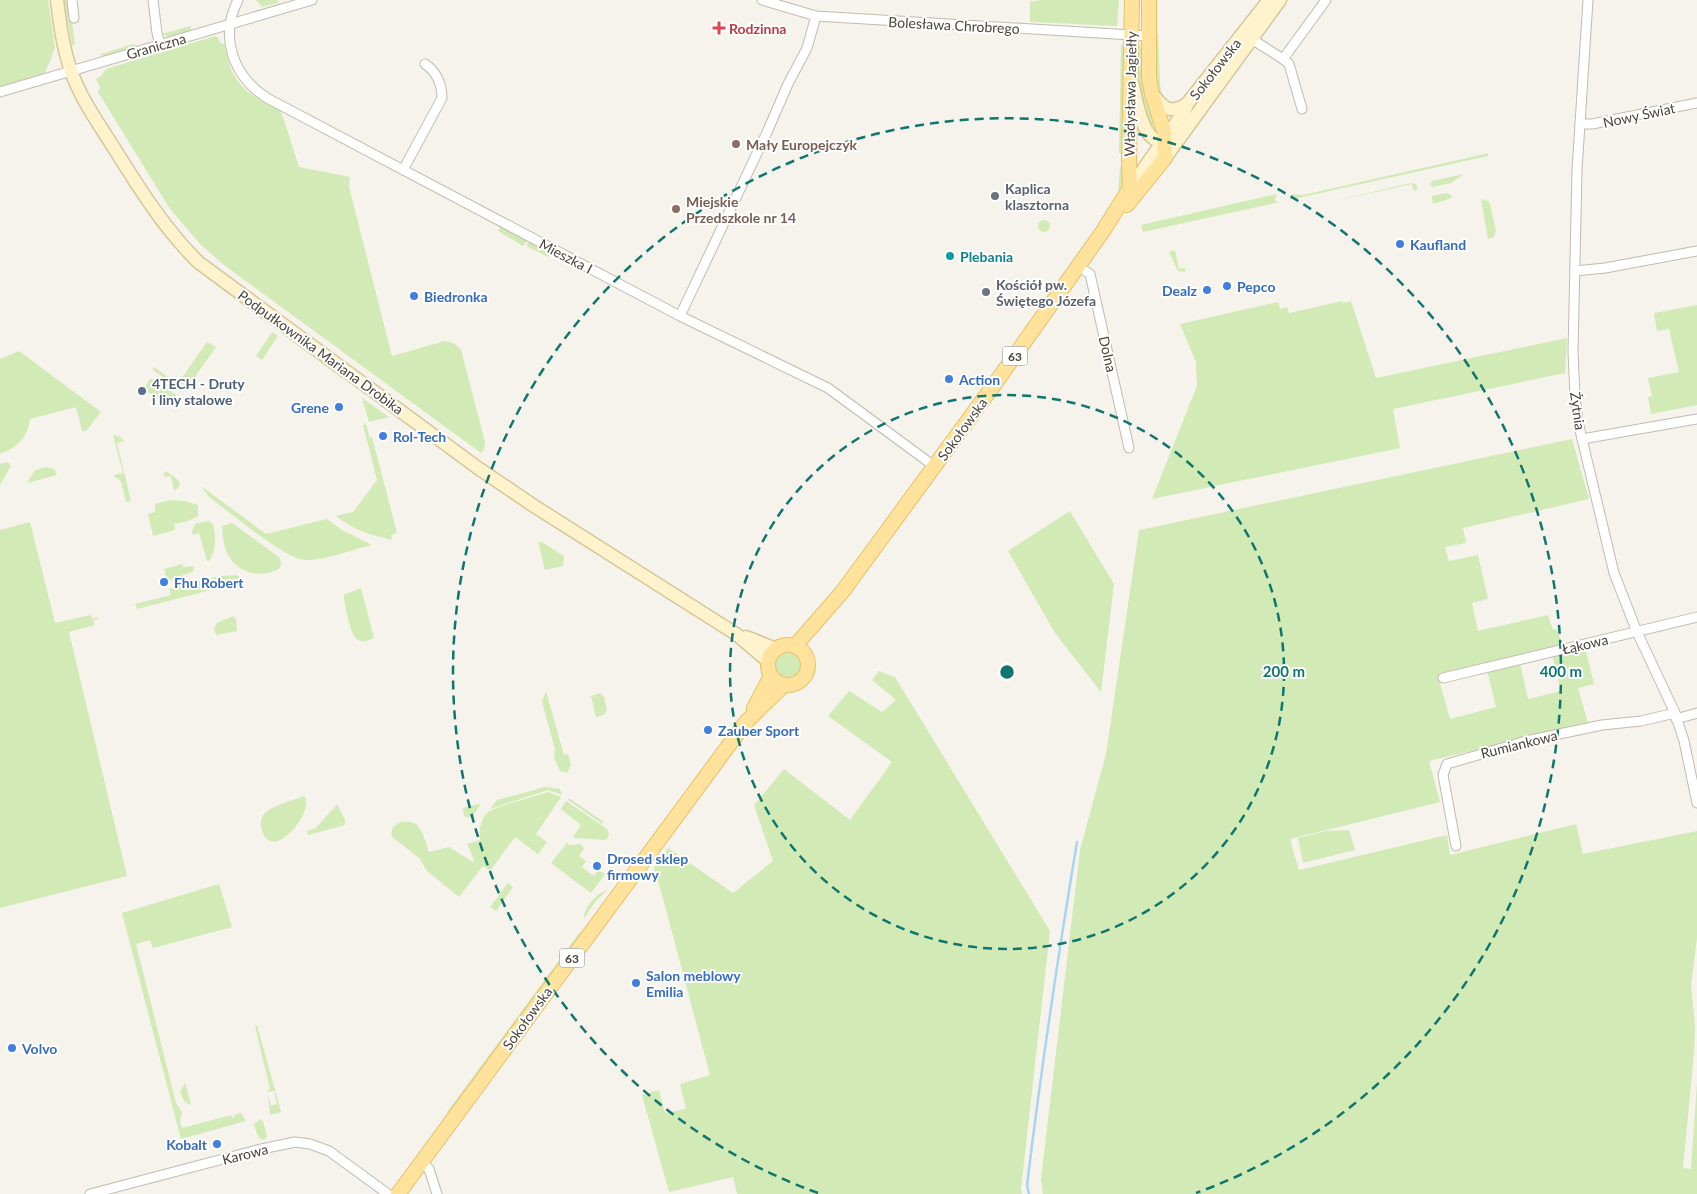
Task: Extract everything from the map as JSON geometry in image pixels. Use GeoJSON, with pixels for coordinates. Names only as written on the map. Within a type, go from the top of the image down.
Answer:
{"type":"FeatureCollection","features":[{"type":"Feature","properties":{"kind":"main road","name":"Podpułkownika Mariana Drobika"},"geometry":{"type":"LineString","coordinates":[[57,0],[62,38],[71,72],[84,101],[151,207],[168,230],[198,262],[478,468],[534,506],[736,634],[768,661]]}},
{"type":"Feature","properties":{"kind":"main road","name":"Władysława Jagiełły"},"geometry":{"type":"LineString","coordinates":[[1130,188],[1132,0]]}},
{"type":"Feature","properties":{"kind":"main road","name":"Władysława Jagiełły"},"geometry":{"type":"LineString","coordinates":[[1149,0],[1149,78],[1164,131],[1165,158]]}},
{"type":"Feature","properties":{"kind":"main road","name":"Sokołowska"},"geometry":{"type":"LineString","coordinates":[[800,650],[1000,378],[1164,141],[1187,104],[1270,0]]}},
{"type":"Feature","properties":{"kind":"main road","name":"Sokołowska"},"geometry":{"type":"LineString","coordinates":[[1108,223],[1131,202],[1181,138],[1280,0]]}},
{"type":"Feature","properties":{"kind":"main road"},"geometry":{"type":"LineString","coordinates":[[1130,72],[1145,128],[1151,136],[1157,140],[1164,141],[1181,138]]}},
{"type":"Feature","properties":{"kind":"main road","name":"Władysława Jagiełły"},"geometry":{"type":"LineString","coordinates":[[1152,94],[1160,105],[1166,109],[1176,109],[1187,104]]}},
{"type":"Feature","properties":{"kind":"main road","name":"Podpułkownika Mariana Drobika"},"geometry":{"type":"LineString","coordinates":[[736,634],[776,648]]}},
{"type":"Feature","properties":{"kind":"main road"},"geometry":{"type":"LineString","coordinates":[[784,685],[775,681],[771,676],[768,669],[770,654],[776,648],[784,645],[800,650]]}},
{"type":"Feature","properties":{"kind":"main road","name":"63"},"geometry":{"type":"LineString","coordinates":[[784,685],[794,684],[804,676],[808,667],[800,650]]}},
{"type":"Feature","properties":{"kind":"main road","name":"Sokołowska"},"geometry":{"type":"LineString","coordinates":[[398,1194],[746,722],[771,676]]}},
{"type":"Feature","properties":{"kind":"main road","name":"Sokołowska"},"geometry":{"type":"LineString","coordinates":[[746,722],[784,685]]}},
{"type":"Feature","properties":{"kind":"street"},"geometry":{"type":"LineString","coordinates":[[72,0],[74,18]]}},
{"type":"Feature","properties":{"kind":"street"},"geometry":{"type":"LineString","coordinates":[[153,0],[160,44]]}},
{"type":"Feature","properties":{"kind":"street"},"geometry":{"type":"LineString","coordinates":[[230,24],[238,0]]}},
{"type":"Feature","properties":{"kind":"street","name":"Graniczna"},"geometry":{"type":"LineString","coordinates":[[0,92],[312,0]]}},
{"type":"Feature","properties":{"kind":"street","name":"Bolesława Chrobrego"},"geometry":{"type":"LineString","coordinates":[[762,0],[816,16],[1148,36]]}},
{"type":"Feature","properties":{"kind":"street"},"geometry":{"type":"LineString","coordinates":[[1283,60],[1326,0]]}},
{"type":"Feature","properties":{"kind":"street","name":"Żytnia"},"geometry":{"type":"LineString","coordinates":[[1588,0],[1577,170],[1573,352],[1578,422],[1614,573],[1637,632],[1676,716],[1684,741],[1697,803]]}},
{"type":"Feature","properties":{"kind":"street"},"geometry":{"type":"LineString","coordinates":[[680,316],[788,84],[807,48],[816,16]]}},
{"type":"Feature","properties":{"kind":"street","name":"Mieszka I"},"geometry":{"type":"LineString","coordinates":[[230,24],[229,38],[236,63],[244,79],[254,89],[680,316],[828,388],[934,466]]}},
{"type":"Feature","properties":{"kind":"street"},"geometry":{"type":"LineString","coordinates":[[1253,40],[1289,64],[1302,110]]}},
{"type":"Feature","properties":{"kind":"street"},"geometry":{"type":"LineString","coordinates":[[403,170],[442,98],[435,72],[425,64]]}},
{"type":"Feature","properties":{"kind":"street","name":"Nowy Świat"},"geometry":{"type":"LineString","coordinates":[[1580,124],[1592,124],[1697,103]]}},
{"type":"Feature","properties":{"kind":"street"},"geometry":{"type":"LineString","coordinates":[[1575,271],[1604,268],[1697,251]]}},
{"type":"Feature","properties":{"kind":"street","name":"Dolna"},"geometry":{"type":"LineString","coordinates":[[1078,266],[1090,274],[1129,448]]}},
{"type":"Feature","properties":{"kind":"street"},"geometry":{"type":"LineString","coordinates":[[1582,439],[1697,419]]}},
{"type":"Feature","properties":{"kind":"street","name":"Łąkowa"},"geometry":{"type":"LineString","coordinates":[[1443,678],[1697,617]]}},
{"type":"Feature","properties":{"kind":"street"},"geometry":{"type":"LineString","coordinates":[[1676,716],[1697,714]]}},
{"type":"Feature","properties":{"kind":"street","name":"Rumiankowa"},"geometry":{"type":"LineString","coordinates":[[1456,846],[1443,775],[1447,764],[1526,741],[1602,725],[1676,716]]}},
{"type":"Feature","properties":{"kind":"street","name":"Karowa"},"geometry":{"type":"LineString","coordinates":[[90,1194],[295,1142],[310,1144],[329,1152],[388,1194]]}},
{"type":"Feature","properties":{"kind":"street"},"geometry":{"type":"LineString","coordinates":[[422,1162],[429,1169],[437,1194]]}},
{"type":"Feature","properties":{"kind":"green space"},"geometry":{"type":"Polygon","coordinates":[[[0,0],[48,0],[55,48],[45,73],[0,87],[0,0]]]}},
{"type":"Feature","properties":{"kind":"green space"},"geometry":{"type":"Polygon","coordinates":[[[64,0],[69,0],[75,44],[72,46],[64,0]]]}},
{"type":"Feature","properties":{"kind":"green space"},"geometry":{"type":"Polygon","coordinates":[[[256,0],[277,0],[279,3],[262,7],[256,0]]]}},
{"type":"Feature","properties":{"kind":"green space"},"geometry":{"type":"Polygon","coordinates":[[[1119,0],[1117,26],[1030,22],[1030,1],[1119,0]]]}},
{"type":"Feature","properties":{"kind":"green space"},"geometry":{"type":"Polygon","coordinates":[[[191,26],[191,31],[169,37],[162,34],[191,26]]]}},
{"type":"Feature","properties":{"kind":"green space"},"geometry":{"type":"Polygon","coordinates":[[[1158,33],[1161,91],[1167,102],[1161,99],[1155,84],[1153,35],[1158,33]]]}},
{"type":"Feature","properties":{"kind":"green space"},"geometry":{"type":"Polygon","coordinates":[[[215,36],[220,43],[224,44],[232,71],[243,87],[281,111],[299,167],[350,177],[349,187],[392,356],[445,341],[455,344],[461,350],[485,442],[481,453],[224,265],[201,245],[170,209],[98,92],[100,88],[96,79],[106,69],[215,36]]]}},
{"type":"Feature","properties":{"kind":"green space"},"geometry":{"type":"Polygon","coordinates":[[[1137,43],[1142,52],[1155,123],[1151,128],[1140,86],[1137,43]]]}},
{"type":"Feature","properties":{"kind":"green space"},"geometry":{"type":"Polygon","coordinates":[[[133,44],[139,47],[103,57],[101,54],[133,44]]]}},
{"type":"Feature","properties":{"kind":"green space"},"geometry":{"type":"Polygon","coordinates":[[[1121,44],[1125,49],[1123,156],[1119,153],[1121,44]]]}},
{"type":"Feature","properties":{"kind":"green space"},"geometry":{"type":"Polygon","coordinates":[[[1489,153],[1488,156],[1289,200],[1292,194],[1303,195],[1489,153]]]}},
{"type":"Feature","properties":{"kind":"green space"},"geometry":{"type":"Polygon","coordinates":[[[1123,166],[1122,187],[1118,194],[1120,167],[1123,166]]]}},
{"type":"Feature","properties":{"kind":"green space"},"geometry":{"type":"Polygon","coordinates":[[[1464,174],[1451,183],[1433,187],[1430,185],[1432,181],[1464,174]]]}},
{"type":"Feature","properties":{"kind":"green space"},"geometry":{"type":"Polygon","coordinates":[[[125,180],[129,182],[176,248],[158,228],[125,180]]]}},
{"type":"Feature","properties":{"kind":"green space"},"geometry":{"type":"Polygon","coordinates":[[[1411,183],[1416,184],[1418,189],[1414,191],[1412,184],[1321,204],[1411,183]]]}},
{"type":"Feature","properties":{"kind":"green space"},"geometry":{"type":"Polygon","coordinates":[[[1447,193],[1452,198],[1433,204],[1432,196],[1447,193]]]}},
{"type":"Feature","properties":{"kind":"green space"},"geometry":{"type":"Polygon","coordinates":[[[1276,194],[1275,201],[1280,202],[1143,232],[1141,225],[1276,194]]]}},
{"type":"Feature","properties":{"kind":"green space"},"geometry":{"type":"Polygon","coordinates":[[[1481,199],[1488,201],[1490,204],[1496,231],[1494,237],[1488,239],[1481,199]]]}},
{"type":"Feature","properties":{"kind":"green space"},"geometry":{"type":"Polygon","coordinates":[[[1044,220],[1050,226],[1044,232],[1038,226],[1044,220]]]}},
{"type":"Feature","properties":{"kind":"green space"},"geometry":{"type":"Polygon","coordinates":[[[500,227],[527,241],[523,246],[498,231],[500,227]]]}},
{"type":"Feature","properties":{"kind":"green space"},"geometry":{"type":"Polygon","coordinates":[[[529,242],[551,254],[548,257],[528,247],[529,242]]]}},
{"type":"Feature","properties":{"kind":"green space"},"geometry":{"type":"Polygon","coordinates":[[[1175,250],[1179,269],[1185,268],[1185,272],[1178,271],[1169,252],[1175,250]]]}},
{"type":"Feature","properties":{"kind":"green space"},"geometry":{"type":"Polygon","coordinates":[[[183,256],[264,317],[267,323],[206,277],[183,256]]]}},
{"type":"Feature","properties":{"kind":"green space"},"geometry":{"type":"Polygon","coordinates":[[[1342,301],[1343,303],[1351,301],[1376,378],[1567,338],[1565,373],[1393,409],[1400,448],[1152,499],[1197,386],[1196,362],[1180,324],[1278,302],[1280,309],[1287,307],[1289,313],[1342,301]]]}},
{"type":"Feature","properties":{"kind":"green space"},"geometry":{"type":"Polygon","coordinates":[[[1697,305],[1697,405],[1651,414],[1648,397],[1652,396],[1648,378],[1679,372],[1669,329],[1657,331],[1654,313],[1697,305]]]}},
{"type":"Feature","properties":{"kind":"green space"},"geometry":{"type":"Polygon","coordinates":[[[272,332],[278,336],[262,360],[256,356],[272,332]]]}},
{"type":"Feature","properties":{"kind":"green space"},"geometry":{"type":"Polygon","coordinates":[[[291,338],[344,376],[343,379],[289,339],[291,338]]]}},
{"type":"Feature","properties":{"kind":"green space"},"geometry":{"type":"Polygon","coordinates":[[[207,342],[216,347],[187,388],[179,382],[207,342]]]}},
{"type":"Feature","properties":{"kind":"green space"},"geometry":{"type":"Polygon","coordinates":[[[19,351],[101,412],[86,431],[82,431],[76,407],[30,419],[27,431],[21,441],[12,449],[0,454],[0,359],[19,351]]]}},
{"type":"Feature","properties":{"kind":"green space"},"geometry":{"type":"Polygon","coordinates":[[[154,367],[186,390],[184,392],[153,370],[154,367]]]}},
{"type":"Feature","properties":{"kind":"green space"},"geometry":{"type":"Polygon","coordinates":[[[150,379],[154,379],[176,395],[175,404],[168,406],[148,392],[145,387],[150,379]]]}},
{"type":"Feature","properties":{"kind":"green space"},"geometry":{"type":"Polygon","coordinates":[[[362,398],[389,417],[369,422],[362,398]]]}},
{"type":"Feature","properties":{"kind":"green space"},"geometry":{"type":"Polygon","coordinates":[[[366,424],[370,438],[372,437],[397,533],[391,535],[392,540],[362,531],[336,516],[353,512],[377,480],[363,425],[366,424]]]}},
{"type":"Feature","properties":{"kind":"green space"},"geometry":{"type":"Polygon","coordinates":[[[113,435],[120,437],[124,441],[117,443],[131,501],[126,502],[121,482],[114,475],[123,473],[113,435]]]}},
{"type":"Feature","properties":{"kind":"green space"},"geometry":{"type":"Polygon","coordinates":[[[1572,439],[1589,499],[1463,528],[1466,543],[1445,547],[1449,561],[1478,555],[1488,599],[1472,603],[1478,631],[1548,615],[1553,630],[1557,629],[1562,645],[1438,676],[1450,719],[1496,707],[1487,670],[1520,663],[1528,699],[1561,691],[1552,655],[1585,647],[1594,684],[1578,688],[1588,723],[1429,761],[1440,802],[1290,839],[1299,870],[1447,835],[1450,855],[1576,824],[1583,854],[1697,831],[1697,938],[1691,985],[1695,1026],[1694,1053],[1683,1168],[1691,1169],[1697,1082],[1697,1194],[1043,1194],[1041,1179],[1080,850],[1106,754],[1139,530],[1572,439]]]}},
{"type":"Feature","properties":{"kind":"green space"},"geometry":{"type":"Polygon","coordinates":[[[8,462],[11,466],[0,485],[0,464],[8,462]]]}},
{"type":"Feature","properties":{"kind":"green space"},"geometry":{"type":"Polygon","coordinates":[[[46,467],[54,469],[57,475],[27,483],[35,470],[46,467]]]}},
{"type":"Feature","properties":{"kind":"green space"},"geometry":{"type":"Polygon","coordinates":[[[166,471],[178,480],[180,484],[174,491],[171,476],[165,477],[163,475],[166,471]]]}},
{"type":"Feature","properties":{"kind":"green space"},"geometry":{"type":"Polygon","coordinates":[[[201,486],[266,534],[327,519],[342,530],[372,545],[321,559],[305,560],[296,558],[242,523],[209,497],[201,486]]]}},
{"type":"Feature","properties":{"kind":"green space"},"geometry":{"type":"Polygon","coordinates":[[[171,500],[185,501],[198,505],[198,516],[188,521],[174,524],[175,530],[153,536],[148,514],[155,512],[155,504],[171,500]]]}},
{"type":"Feature","properties":{"kind":"green space"},"geometry":{"type":"Polygon","coordinates":[[[1070,511],[1114,584],[1101,692],[1055,633],[1008,551],[1070,511]]]}},
{"type":"Feature","properties":{"kind":"green space"},"geometry":{"type":"Polygon","coordinates":[[[539,518],[543,518],[699,618],[539,518]]]}},
{"type":"Feature","properties":{"kind":"green space"},"geometry":{"type":"Polygon","coordinates":[[[208,521],[213,524],[215,543],[212,557],[207,561],[199,533],[193,535],[192,531],[195,524],[208,521]]]}},
{"type":"Feature","properties":{"kind":"green space"},"geometry":{"type":"Polygon","coordinates":[[[30,522],[55,623],[91,615],[92,619],[98,617],[98,619],[93,620],[95,625],[69,632],[127,876],[0,908],[0,530],[30,522]]]}},
{"type":"Feature","properties":{"kind":"green space"},"geometry":{"type":"Polygon","coordinates":[[[232,523],[279,557],[281,562],[280,568],[273,572],[257,574],[242,569],[235,564],[225,547],[222,526],[232,523]]]}},
{"type":"Feature","properties":{"kind":"green space"},"geometry":{"type":"Polygon","coordinates":[[[538,542],[542,542],[564,556],[563,566],[545,570],[538,542]]]}},
{"type":"Feature","properties":{"kind":"green space"},"geometry":{"type":"Polygon","coordinates":[[[182,564],[183,567],[193,566],[194,571],[167,581],[164,569],[182,564]]]}},
{"type":"Feature","properties":{"kind":"green space"},"geometry":{"type":"Polygon","coordinates":[[[236,575],[240,577],[238,583],[137,609],[135,604],[171,595],[169,589],[220,576],[236,575]]]}},
{"type":"Feature","properties":{"kind":"green space"},"geometry":{"type":"Polygon","coordinates":[[[361,588],[374,638],[364,641],[358,640],[353,633],[344,599],[344,595],[361,588]]]}},
{"type":"Feature","properties":{"kind":"green space"},"geometry":{"type":"Polygon","coordinates":[[[233,616],[236,619],[237,631],[216,635],[214,629],[217,623],[233,616]]]}},
{"type":"Feature","properties":{"kind":"green space"},"geometry":{"type":"Polygon","coordinates":[[[788,652],[798,656],[802,666],[798,676],[788,680],[778,676],[774,666],[778,656],[788,652]]]}},
{"type":"Feature","properties":{"kind":"green space"},"geometry":{"type":"Polygon","coordinates":[[[879,671],[895,677],[1050,931],[1021,1189],[1022,1194],[737,1194],[733,1177],[669,1192],[642,1095],[659,1090],[665,1113],[686,1109],[680,1084],[710,1075],[654,868],[668,848],[733,893],[773,861],[754,805],[784,769],[850,820],[892,762],[828,716],[849,691],[882,712],[896,700],[872,680],[879,671]]]}},
{"type":"Feature","properties":{"kind":"green space"},"geometry":{"type":"Polygon","coordinates":[[[546,691],[564,755],[568,754],[571,765],[567,773],[560,771],[554,757],[555,749],[542,702],[546,691]]]}},
{"type":"Feature","properties":{"kind":"green space"},"geometry":{"type":"Polygon","coordinates":[[[600,693],[604,697],[607,710],[604,715],[596,717],[591,696],[600,693]]]}},
{"type":"Feature","properties":{"kind":"green space"},"geometry":{"type":"Polygon","coordinates":[[[545,787],[560,789],[562,795],[548,790],[490,809],[497,800],[545,787]]]}},
{"type":"Feature","properties":{"kind":"green space"},"geometry":{"type":"Polygon","coordinates":[[[548,792],[561,797],[536,834],[547,842],[538,854],[515,837],[490,871],[483,866],[459,897],[427,871],[419,858],[392,837],[393,828],[399,823],[413,823],[421,831],[429,852],[449,847],[473,862],[474,860],[467,844],[480,840],[480,826],[487,813],[548,792]]]}},
{"type":"Feature","properties":{"kind":"green space"},"geometry":{"type":"Polygon","coordinates":[[[305,796],[306,806],[302,816],[288,835],[278,841],[271,841],[266,838],[262,832],[261,825],[265,813],[279,805],[305,796]]]}},
{"type":"Feature","properties":{"kind":"green space"},"geometry":{"type":"Polygon","coordinates":[[[569,798],[604,822],[602,824],[568,800],[569,798]]]}},
{"type":"Feature","properties":{"kind":"green space"},"geometry":{"type":"Polygon","coordinates":[[[566,801],[607,829],[609,835],[606,840],[573,837],[581,825],[561,809],[566,801]]]}},
{"type":"Feature","properties":{"kind":"green space"},"geometry":{"type":"Polygon","coordinates":[[[337,804],[345,820],[345,825],[308,835],[307,831],[316,828],[337,804]]]}},
{"type":"Feature","properties":{"kind":"green space"},"geometry":{"type":"Polygon","coordinates":[[[479,804],[473,816],[469,818],[464,816],[463,808],[479,804]]]}},
{"type":"Feature","properties":{"kind":"green space"},"geometry":{"type":"Polygon","coordinates":[[[1349,830],[1355,850],[1303,863],[1298,838],[1326,831],[1349,830]]]}},
{"type":"Feature","properties":{"kind":"green space"},"geometry":{"type":"Polygon","coordinates":[[[567,843],[570,845],[581,844],[584,849],[579,856],[586,861],[582,867],[594,876],[598,870],[605,874],[591,893],[551,863],[567,843]]]}},
{"type":"Feature","properties":{"kind":"green space"},"geometry":{"type":"Polygon","coordinates":[[[508,883],[513,887],[496,911],[490,907],[508,883]]]}},
{"type":"Feature","properties":{"kind":"green space"},"geometry":{"type":"Polygon","coordinates":[[[219,884],[232,927],[153,948],[150,940],[136,944],[176,1103],[182,1112],[180,1121],[182,1128],[231,1115],[232,1118],[235,1117],[234,1115],[241,1113],[246,1121],[181,1139],[122,913],[219,884]]]}},
{"type":"Feature","properties":{"kind":"green space"},"geometry":{"type":"Polygon","coordinates":[[[607,890],[595,902],[584,919],[591,901],[607,890]]]}},
{"type":"Feature","properties":{"kind":"green space"},"geometry":{"type":"Polygon","coordinates":[[[580,932],[581,934],[448,1115],[447,1112],[580,932]]]}},
{"type":"Feature","properties":{"kind":"green space"},"geometry":{"type":"Polygon","coordinates":[[[257,1025],[281,1112],[270,1115],[268,1094],[271,1106],[277,1104],[274,1091],[268,1092],[270,1089],[255,1026],[257,1025]]]}},
{"type":"Feature","properties":{"kind":"green space"},"geometry":{"type":"Polygon","coordinates":[[[185,1083],[190,1105],[184,1101],[180,1092],[185,1083]]]}},
{"type":"Feature","properties":{"kind":"green space"},"geometry":{"type":"Polygon","coordinates":[[[261,1119],[267,1136],[264,1140],[258,1136],[254,1124],[261,1119]]]}},
{"type":"Feature","properties":{"kind":"waterway"},"geometry":{"type":"LineString","coordinates":[[1029,1194],[1027,1185],[1038,1099],[1077,842]]}},
{"type":"Feature","properties":{"kind":"place","name":"Rodzinna"},"geometry":{"type":"Point","coordinates":[719,28]}},
{"type":"Feature","properties":{"kind":"place","name":"Mały Europejczyk"},"geometry":{"type":"Point","coordinates":[736,144]}},
{"type":"Feature","properties":{"kind":"place","name":"Kaplica klasztorna"},"geometry":{"type":"Point","coordinates":[995,196]}},
{"type":"Feature","properties":{"kind":"place","name":"Miejskie Przedszkole nr 14"},"geometry":{"type":"Point","coordinates":[676,209]}},
{"type":"Feature","properties":{"kind":"place","name":"Kaufland"},"geometry":{"type":"Point","coordinates":[1400,244]}},
{"type":"Feature","properties":{"kind":"place","name":"Plebania"},"geometry":{"type":"Point","coordinates":[950,256]}},
{"type":"Feature","properties":{"kind":"place","name":"Pepco"},"geometry":{"type":"Point","coordinates":[1227,286]}},
{"type":"Feature","properties":{"kind":"place","name":"Dealz"},"geometry":{"type":"Point","coordinates":[1207,290]}},
{"type":"Feature","properties":{"kind":"place","name":"Kościół pw. Świętego Józefa"},"geometry":{"type":"Point","coordinates":[986,292]}},
{"type":"Feature","properties":{"kind":"place","name":"Biedronka"},"geometry":{"type":"Point","coordinates":[414,296]}},
{"type":"Feature","properties":{"kind":"place","name":"Action"},"geometry":{"type":"Point","coordinates":[949,379]}},
{"type":"Feature","properties":{"kind":"place","name":"4TECH - Druty i liny stalowe"},"geometry":{"type":"Point","coordinates":[142,391]}},
{"type":"Feature","properties":{"kind":"place","name":"Grene"},"geometry":{"type":"Point","coordinates":[339,407]}},
{"type":"Feature","properties":{"kind":"place","name":"Rol-Tech"},"geometry":{"type":"Point","coordinates":[383,436]}},
{"type":"Feature","properties":{"kind":"place","name":"Fhu Robert"},"geometry":{"type":"Point","coordinates":[164,582]}},
{"type":"Feature","properties":{"kind":"place","name":"Zauber Sport"},"geometry":{"type":"Point","coordinates":[708,730]}},
{"type":"Feature","properties":{"kind":"place","name":"Drosed sklep firmowy"},"geometry":{"type":"Point","coordinates":[597,866]}},
{"type":"Feature","properties":{"kind":"place","name":"Salon meblowy Emilia"},"geometry":{"type":"Point","coordinates":[636,983]}},
{"type":"Feature","properties":{"kind":"place","name":"Volvo"},"geometry":{"type":"Point","coordinates":[12,1048]}},
{"type":"Feature","properties":{"kind":"place","name":"Kobalt"},"geometry":{"type":"Point","coordinates":[217,1144]}}]}
